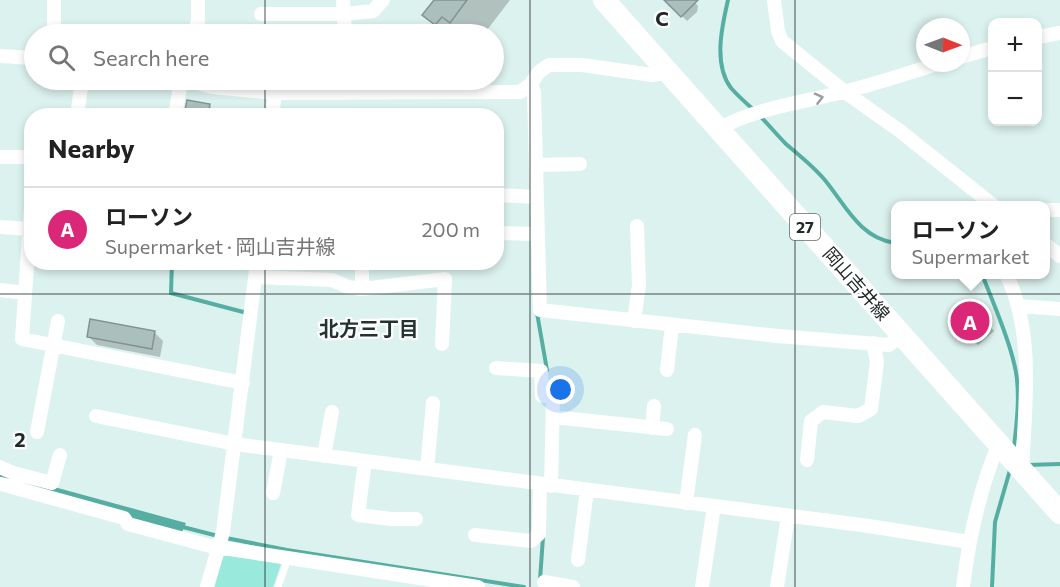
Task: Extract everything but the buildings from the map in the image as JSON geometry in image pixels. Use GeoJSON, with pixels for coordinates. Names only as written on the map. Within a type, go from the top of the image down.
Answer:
{"type":"FeatureCollection","features":[{"type":"Feature","properties":{"kind":"main road","name":"岡山吉井線"},"geometry":{"type":"LineString","coordinates":[[604,0],[1060,513]]}},
{"type":"Feature","properties":{"kind":"street"},"geometry":{"type":"LineString","coordinates":[[54,0],[54,24]]}},
{"type":"Feature","properties":{"kind":"street"},"geometry":{"type":"LineString","coordinates":[[197,24],[198,0]]}},
{"type":"Feature","properties":{"kind":"street"},"geometry":{"type":"LineString","coordinates":[[343,0],[344,24]]}},
{"type":"Feature","properties":{"kind":"street"},"geometry":{"type":"LineString","coordinates":[[261,14],[344,14],[373,10],[383,0]]}},
{"type":"Feature","properties":{"kind":"street"},"geometry":{"type":"LineString","coordinates":[[774,0],[778,31],[782,41],[845,92],[900,131],[979,200]]}},
{"type":"Feature","properties":{"kind":"street"},"geometry":{"type":"LineString","coordinates":[[1042,36],[1060,33]]}},
{"type":"Feature","properties":{"kind":"street"},"geometry":{"type":"LineString","coordinates":[[970,54],[988,49]]}},
{"type":"Feature","properties":{"kind":"street"},"geometry":{"type":"LineString","coordinates":[[0,56],[24,57]]}},
{"type":"Feature","properties":{"kind":"street"},"geometry":{"type":"LineString","coordinates":[[244,90],[340,94],[520,92],[549,65],[606,67],[652,75],[668,73]]}},
{"type":"Feature","properties":{"kind":"street"},"geometry":{"type":"LineString","coordinates":[[719,129],[758,114],[845,92],[916,71]]}},
{"type":"Feature","properties":{"kind":"street"},"geometry":{"type":"LineString","coordinates":[[531,84],[534,92],[535,234],[540,310],[889,345],[900,335]]}},
{"type":"Feature","properties":{"kind":"street"},"geometry":{"type":"LineString","coordinates":[[78,108],[81,90]]}},
{"type":"Feature","properties":{"kind":"street"},"geometry":{"type":"LineString","coordinates":[[176,108],[179,90]]}},
{"type":"Feature","properties":{"kind":"street"},"geometry":{"type":"LineString","coordinates":[[340,94],[341,90]]}},
{"type":"Feature","properties":{"kind":"street"},"geometry":{"type":"LineString","coordinates":[[273,108],[275,93]]}},
{"type":"Feature","properties":{"kind":"street"},"geometry":{"type":"LineString","coordinates":[[0,157],[22,157]]}},
{"type":"Feature","properties":{"kind":"street"},"geometry":{"type":"LineString","coordinates":[[536,165],[580,164]]}},
{"type":"Feature","properties":{"kind":"street"},"geometry":{"type":"LineString","coordinates":[[504,195],[534,196]]}},
{"type":"Feature","properties":{"kind":"street"},"geometry":{"type":"LineString","coordinates":[[634,321],[639,285],[637,226]]}},
{"type":"Feature","properties":{"kind":"street"},"geometry":{"type":"LineString","coordinates":[[0,227],[24,229]]}},
{"type":"Feature","properties":{"kind":"street"},"geometry":{"type":"LineString","coordinates":[[504,233],[535,234]]}},
{"type":"Feature","properties":{"kind":"street"},"geometry":{"type":"LineString","coordinates":[[27,270],[22,339],[240,382]]}},
{"type":"Feature","properties":{"kind":"street"},"geometry":{"type":"LineString","coordinates":[[207,587],[222,541],[231,444],[256,270]]}},
{"type":"Feature","properties":{"kind":"street"},"geometry":{"type":"LineString","coordinates":[[362,270],[362,289]]}},
{"type":"Feature","properties":{"kind":"street"},"geometry":{"type":"LineString","coordinates":[[256,277],[332,280],[348,287],[362,289],[445,279],[442,344]]}},
{"type":"Feature","properties":{"kind":"street"},"geometry":{"type":"LineString","coordinates":[[963,587],[969,542],[991,463],[1015,461],[1026,365],[1018,306],[1008,279]]}},
{"type":"Feature","properties":{"kind":"street"},"geometry":{"type":"LineString","coordinates":[[0,290],[26,293]]}},
{"type":"Feature","properties":{"kind":"street"},"geometry":{"type":"LineString","coordinates":[[1018,306],[1060,309]]}},
{"type":"Feature","properties":{"kind":"street"},"geometry":{"type":"LineString","coordinates":[[37,432],[58,321]]}},
{"type":"Feature","properties":{"kind":"street"},"geometry":{"type":"LineString","coordinates":[[667,370],[672,325]]}},
{"type":"Feature","properties":{"kind":"street"},"geometry":{"type":"LineString","coordinates":[[807,460],[811,421],[823,412],[858,416],[871,409],[877,362],[873,343]]}},
{"type":"Feature","properties":{"kind":"street"},"geometry":{"type":"LineString","coordinates":[[475,536],[531,541],[539,534],[554,396],[542,396],[541,372],[496,368]]}},
{"type":"Feature","properties":{"kind":"street"},"geometry":{"type":"LineString","coordinates":[[427,469],[433,403]]}},
{"type":"Feature","properties":{"kind":"street"},"geometry":{"type":"LineString","coordinates":[[652,428],[654,406]]}},
{"type":"Feature","properties":{"kind":"street"},"geometry":{"type":"LineString","coordinates":[[324,456],[332,412]]}},
{"type":"Feature","properties":{"kind":"street"},"geometry":{"type":"LineString","coordinates":[[96,416],[231,444],[869,526],[969,542]]}},
{"type":"Feature","properties":{"kind":"street"},"geometry":{"type":"LineString","coordinates":[[553,417],[667,429]]}},
{"type":"Feature","properties":{"kind":"street"},"geometry":{"type":"LineString","coordinates":[[686,503],[695,435]]}},
{"type":"Feature","properties":{"kind":"street"},"geometry":{"type":"LineString","coordinates":[[273,493],[281,450]]}},
{"type":"Feature","properties":{"kind":"street"},"geometry":{"type":"LineString","coordinates":[[2,477],[13,473],[52,483],[60,455]]}},
{"type":"Feature","properties":{"kind":"street"},"geometry":{"type":"LineString","coordinates":[[365,461],[358,515],[416,519]]}},
{"type":"Feature","properties":{"kind":"street"},"geometry":{"type":"LineString","coordinates":[[2,477],[124,518],[128,524],[210,546],[222,541],[288,558],[478,587]]}},
{"type":"Feature","properties":{"kind":"street"},"geometry":{"type":"LineString","coordinates":[[578,560],[587,490]]}},
{"type":"Feature","properties":{"kind":"street"},"geometry":{"type":"LineString","coordinates":[[702,587],[714,507]]}},
{"type":"Feature","properties":{"kind":"street"},"geometry":{"type":"LineString","coordinates":[[777,587],[788,516]]}},
{"type":"Feature","properties":{"kind":"street"},"geometry":{"type":"LineString","coordinates":[[544,582],[573,587]]}},
{"type":"Feature","properties":{"kind":"lane"},"geometry":{"type":"LineString","coordinates":[[278,587],[288,558]]}},
{"type":"Feature","properties":{"kind":"shaded area"},"geometry":{"type":"Polygon","coordinates":[[[0,471],[186,523],[182,532],[0,481],[0,471]]]}},
{"type":"Feature","properties":{"kind":"shaded area"},"geometry":{"type":"Polygon","coordinates":[[[224,555],[281,564],[273,587],[213,587],[224,555]]]}},
{"type":"Feature","properties":{"kind":"waterway"},"geometry":{"type":"LineString","coordinates":[[728,0],[720,45],[722,68],[731,88],[755,111]]}},
{"type":"Feature","properties":{"kind":"waterway"},"geometry":{"type":"LineString","coordinates":[[760,116],[786,144],[820,174],[862,227],[882,240],[891,242]]}},
{"type":"Feature","properties":{"kind":"waterway"},"geometry":{"type":"LineString","coordinates":[[172,270],[171,293],[247,313]]}},
{"type":"Feature","properties":{"kind":"waterway"},"geometry":{"type":"LineString","coordinates":[[984,279],[1008,341],[1016,373],[1018,405],[1014,447]]}},
{"type":"Feature","properties":{"kind":"waterway"},"geometry":{"type":"LineString","coordinates":[[537,313],[547,370]]}},
{"type":"Feature","properties":{"kind":"waterway"},"geometry":{"type":"LineString","coordinates":[[1027,465],[1060,464]]}},
{"type":"Feature","properties":{"kind":"waterway"},"geometry":{"type":"LineString","coordinates":[[992,587],[995,522],[1010,470]]}},
{"type":"Feature","properties":{"kind":"waterway"},"geometry":{"type":"LineString","coordinates":[[179,526],[218,536]]}},
{"type":"Feature","properties":{"kind":"waterway"},"geometry":{"type":"LineString","coordinates":[[540,580],[543,537]]}},
{"type":"Feature","properties":{"kind":"waterway"},"geometry":{"type":"LineString","coordinates":[[226,538],[287,550],[524,587]]}},
{"type":"Feature","properties":{"kind":"place","name":"ローソン"},"geometry":{"type":"Point","coordinates":[970,321]}},
{"type":"Feature","properties":{"kind":"district","name":"北方三丁目"},"geometry":{"type":"Point","coordinates":[369,329]}}]}
